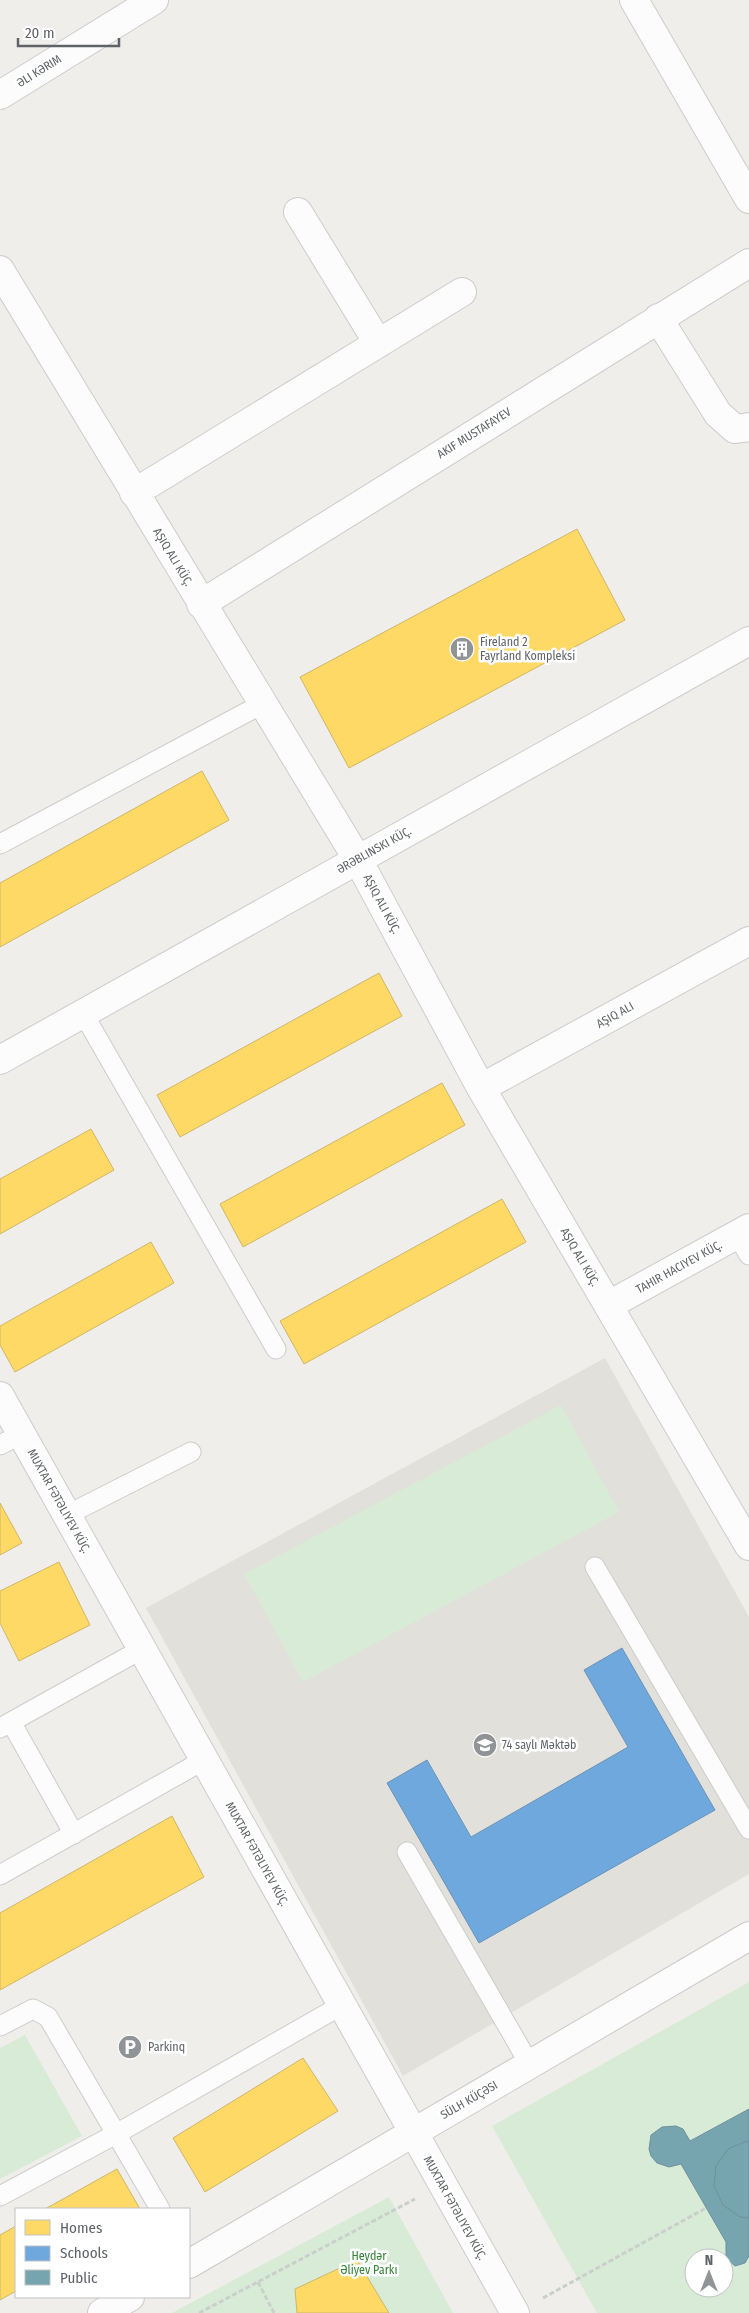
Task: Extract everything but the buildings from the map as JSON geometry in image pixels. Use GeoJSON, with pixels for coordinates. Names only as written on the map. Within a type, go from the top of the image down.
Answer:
{"type":"FeatureCollection","features":[{"type":"Feature","properties":{"kind":"street","name":"ƏLI KƏRIM"},"geometry":{"type":"LineString","coordinates":[[0,95],[154,0]]}},
{"type":"Feature","properties":{"kind":"street"},"geometry":{"type":"LineString","coordinates":[[634,0],[749,199]]}},
{"type":"Feature","properties":{"kind":"street"},"geometry":{"type":"LineString","coordinates":[[298,212],[378,343]]}},
{"type":"Feature","properties":{"kind":"street","name":"AKIF MUSTAFAYEV"},"geometry":{"type":"LineString","coordinates":[[201,604],[749,263]]}},
{"type":"Feature","properties":{"kind":"street"},"geometry":{"type":"LineString","coordinates":[[0,270],[358,860],[482,1088],[749,1546]]}},
{"type":"Feature","properties":{"kind":"street"},"geometry":{"type":"LineString","coordinates":[[134,493],[462,292]]}},
{"type":"Feature","properties":{"kind":"street"},"geometry":{"type":"LineString","coordinates":[[658,318],[718,414],[735,429],[749,428]]}},
{"type":"Feature","properties":{"kind":"street","name":"ƏRƏBLINSKI KÜÇ."},"geometry":{"type":"LineString","coordinates":[[0,1060],[749,641]]}},
{"type":"Feature","properties":{"kind":"street"},"geometry":{"type":"LineString","coordinates":[[482,1088],[749,941]]}},
{"type":"Feature","properties":{"kind":"street"},"geometry":{"type":"LineString","coordinates":[[609,1305],[745,1239]]}},
{"type":"Feature","properties":{"kind":"street","name":"MUXTAR FƏTƏLIYEV KÜÇ."},"geometry":{"type":"LineString","coordinates":[[0,1396],[11,1440],[67,1516],[514,2313]]}},
{"type":"Feature","properties":{"kind":"street","name":"SÜLH KÜÇƏSI"},"geometry":{"type":"LineString","coordinates":[[190,2261],[749,1936]]}},
{"type":"Feature","properties":{"kind":"street"},"geometry":{"type":"LineString","coordinates":[[102,2313],[128,2298]]}},
{"type":"Feature","properties":{"kind":"lane"},"geometry":{"type":"LineString","coordinates":[[0,844],[264,703]]}},
{"type":"Feature","properties":{"kind":"lane"},"geometry":{"type":"LineString","coordinates":[[83,1013],[276,1349]]}},
{"type":"Feature","properties":{"kind":"lane"},"geometry":{"type":"LineString","coordinates":[[67,1516],[191,1452]]}},
{"type":"Feature","properties":{"kind":"lane"},"geometry":{"type":"LineString","coordinates":[[595,1567],[749,1829]]}},
{"type":"Feature","properties":{"kind":"lane"},"geometry":{"type":"LineString","coordinates":[[74,1834],[5,1725],[142,1649]]}},
{"type":"Feature","properties":{"kind":"lane"},"geometry":{"type":"LineString","coordinates":[[0,1874],[204,1760]]}},
{"type":"Feature","properties":{"kind":"lane"},"geometry":{"type":"LineString","coordinates":[[407,1852],[530,2065]]}},
{"type":"Feature","properties":{"kind":"lane"},"geometry":{"type":"LineString","coordinates":[[0,2196],[116,2134],[342,2005]]}},
{"type":"Feature","properties":{"kind":"lane"},"geometry":{"type":"LineString","coordinates":[[0,2026],[33,2009],[48,2017],[159,2208]]}},
{"type":"Feature","properties":{"kind":"path"},"geometry":{"type":"LineString","coordinates":[[199,2313],[442,2184]]}},
{"type":"Feature","properties":{"kind":"path"},"geometry":{"type":"LineString","coordinates":[[542,2299],[706,2208]]}},
{"type":"Feature","properties":{"kind":"path"},"geometry":{"type":"LineString","coordinates":[[258,2282],[274,2313]]}},
{"type":"Feature","properties":{"kind":"shaded area","name":"74 saylı Məktəb"},"geometry":{"type":"Polygon","coordinates":[[[605,1358],[749,1617],[749,1874],[403,2076],[146,1608],[605,1358]]]}},
{"type":"Feature","properties":{"kind":"green space"},"geometry":{"type":"Polygon","coordinates":[[[561,1405],[619,1512],[303,1682],[244,1574],[561,1405]]]}},
{"type":"Feature","properties":{"kind":"green space"},"geometry":{"type":"Polygon","coordinates":[[[749,1982],[749,2313],[597,2313],[492,2126],[749,1982]]]}},
{"type":"Feature","properties":{"kind":"green space"},"geometry":{"type":"Polygon","coordinates":[[[25,2035],[82,2136],[0,2179],[0,2048],[25,2035]]]}},
{"type":"Feature","properties":{"kind":"green space","name":"Heydər Əliyev Parkı"},"geometry":{"type":"Polygon","coordinates":[[[389,2197],[453,2313],[172,2313],[389,2197]]]}},
{"type":"Feature","properties":{"kind":"place","name":"Fireland 2 Fayrland Kompleksi"},"geometry":{"type":"Point","coordinates":[462,649]}},
{"type":"Feature","properties":{"kind":"place","name":"74 saylı Məktəb"},"geometry":{"type":"Point","coordinates":[485,1745]}},
{"type":"Feature","properties":{"kind":"place","name":"Parkinq"},"geometry":{"type":"Point","coordinates":[130,2047]}}]}
